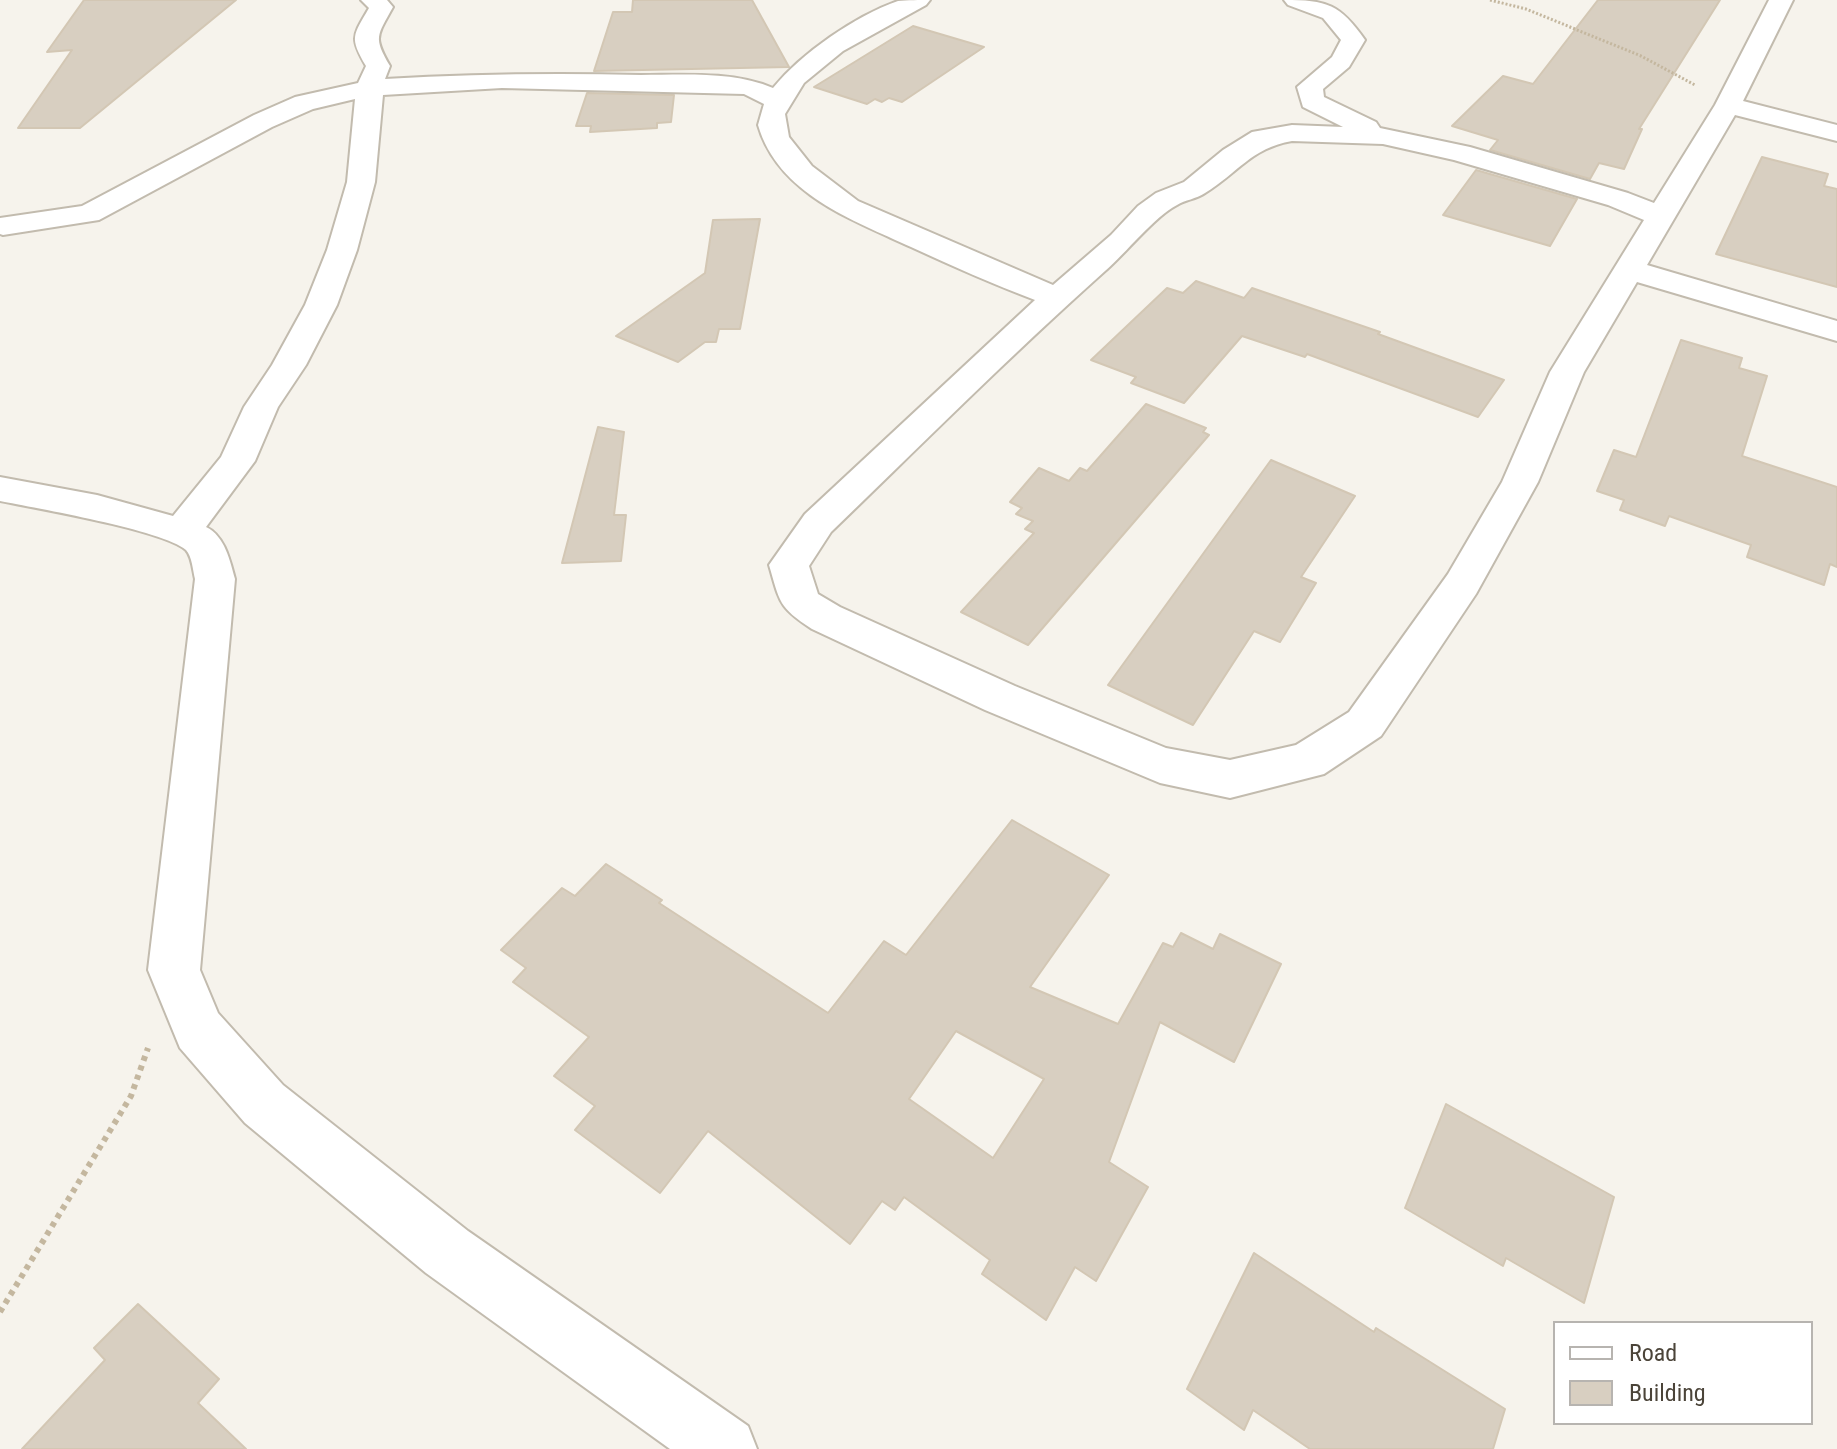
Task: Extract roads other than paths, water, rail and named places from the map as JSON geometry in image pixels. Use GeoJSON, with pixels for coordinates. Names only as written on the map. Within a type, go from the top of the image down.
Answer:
{"type":"FeatureCollection","features":[{"type":"Feature","properties":{"kind":"street"},"geometry":{"type":"LineString","coordinates":[[182,532],[237,461],[261,407],[289,365],[321,305],[342,250],[361,182],[368,97],[378,66],[365,44],[365,36],[381,7],[373,0]]}},
{"type":"Feature","properties":{"kind":"street"},"geometry":{"type":"LineString","coordinates":[[918,0],[862,28],[830,49],[797,77],[777,101],[771,117],[772,136],[795,164],[833,199],[907,234],[1055,296]]}},
{"type":"Feature","properties":{"kind":"street"},"geometry":{"type":"LineString","coordinates":[[1296,0],[1331,13],[1353,40],[1347,59],[1322,74],[1310,87],[1312,101],[1383,136]]}},
{"type":"Feature","properties":{"kind":"street"},"geometry":{"type":"LineString","coordinates":[[1660,216],[1618,199],[1512,168],[1383,136],[1292,133],[1262,138],[1233,156],[1194,188],[1166,199],[1148,212],[1122,241],[1055,296],[818,523],[789,565],[800,602],[826,618],[1160,765],[1230,779],[1308,761],[1365,724],[1462,584],[1520,482],[1567,372],[1728,105],[1781,0]]}},
{"type":"Feature","properties":{"kind":"street"},"geometry":{"type":"LineString","coordinates":[[3,226],[89,214],[263,121],[304,103],[372,88],[502,80],[690,83],[746,87],[777,101]]}},
{"type":"Feature","properties":{"kind":"street"},"geometry":{"type":"LineString","coordinates":[[1728,105],[1837,133]]}},
{"type":"Feature","properties":{"kind":"street"},"geometry":{"type":"LineString","coordinates":[[1627,269],[1837,331]]}},
{"type":"Feature","properties":{"kind":"street"},"geometry":{"type":"LineString","coordinates":[[0,489],[97,508],[182,532],[199,540],[208,553],[215,579],[193,764],[174,970],[199,1030],[264,1104],[447,1252],[725,1449]]}}]}
